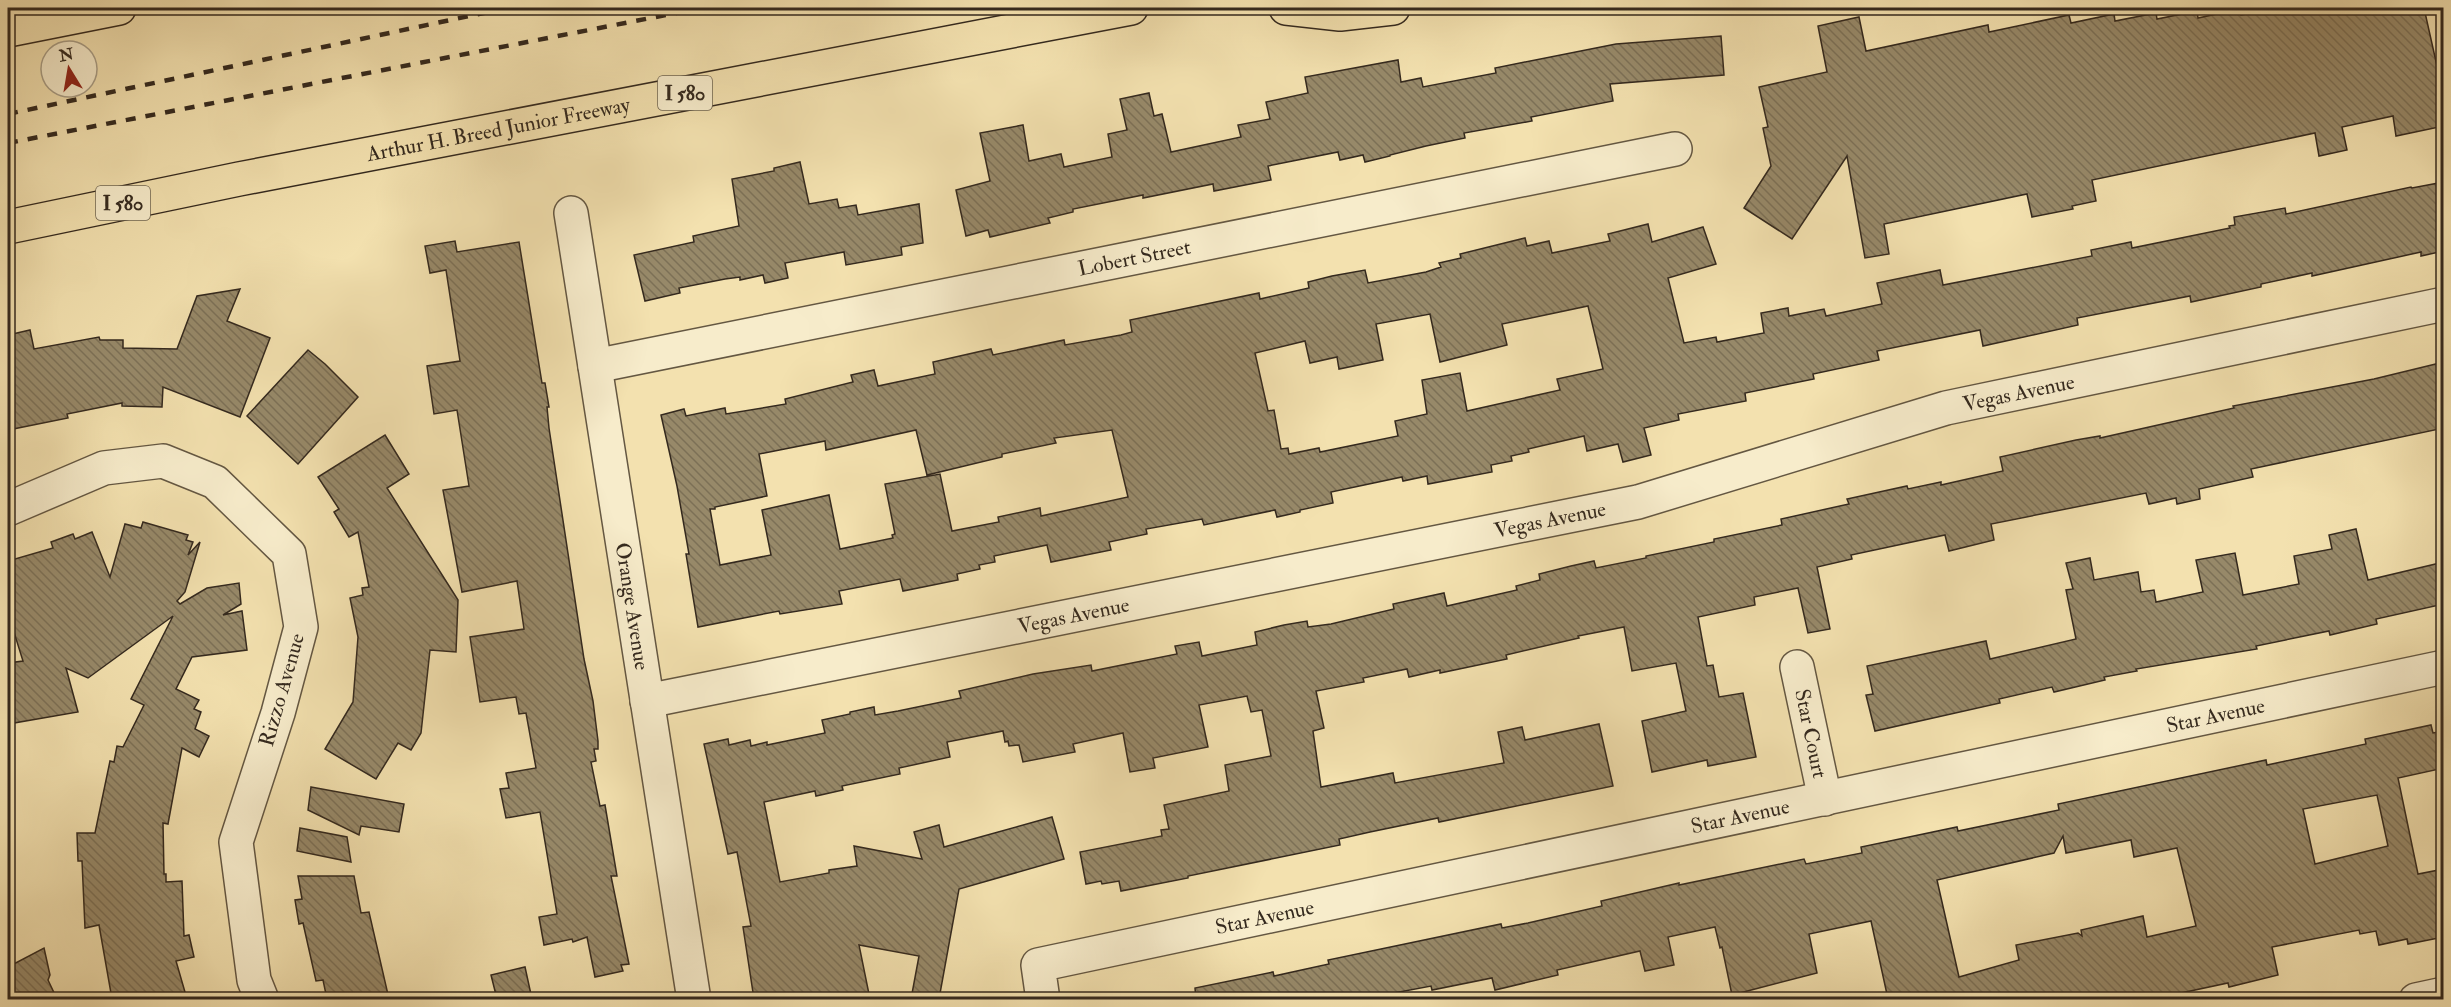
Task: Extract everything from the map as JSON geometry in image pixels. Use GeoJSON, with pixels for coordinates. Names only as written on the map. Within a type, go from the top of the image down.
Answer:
{"type":"FeatureCollection","features":[{"type":"Feature","properties":{"kind":"highway"},"geometry":{"type":"LineString","coordinates":[[8,30],[119,8]]}},
{"type":"Feature","properties":{"kind":"highway","name":"Arthur H. Breed Junior Freeway"},"geometry":{"type":"LineString","coordinates":[[8,227],[240,179],[1131,8]]}},
{"type":"Feature","properties":{"kind":"highway"},"geometry":{"type":"LineString","coordinates":[[1286,8],[1340,14],[1393,8]]}},
{"type":"Feature","properties":{"kind":"street","name":"Lobert Street"},"geometry":{"type":"LineString","coordinates":[[595,366],[1675,149]]}},
{"type":"Feature","properties":{"kind":"street","name":"Orange Avenue"},"geometry":{"type":"LineString","coordinates":[[571,213],[694,999]]}},
{"type":"Feature","properties":{"kind":"street","name":"Vegas Avenue"},"geometry":{"type":"LineString","coordinates":[[647,701],[1638,502],[1946,408],[2444,304]]}},
{"type":"Feature","properties":{"kind":"street","name":"Rizzo Avenue"},"geometry":{"type":"LineString","coordinates":[[8,509],[104,468],[163,461],[215,482],[289,554],[301,627],[278,714],[236,842],[254,980],[262,999]]}},
{"type":"Feature","properties":{"kind":"street","name":"Star Court"},"geometry":{"type":"LineString","coordinates":[[1797,667],[1825,800]]}},
{"type":"Feature","properties":{"kind":"street","name":"Star Avenue"},"geometry":{"type":"LineString","coordinates":[[1044,999],[1038,965],[2444,667]]}},
{"type":"Feature","properties":{"kind":"street"},"geometry":{"type":"LineString","coordinates":[[2416,999],[2444,994]]}},
{"type":"Feature","properties":{"kind":"building"},"geometry":{"type":"Polygon","coordinates":[[[2282,8],[2283,13],[2308,8],[2424,8],[2437,66],[2444,65],[2444,126],[2396,136],[2393,116],[2342,127],[2347,150],[2319,156],[2315,133],[2092,180],[2096,201],[2072,206],[2073,209],[2032,217],[2027,194],[1884,224],[1889,254],[1865,258],[1847,156],[1792,239],[1744,208],[1771,166],[1763,128],[1768,127],[1759,87],[1827,72],[1818,26],[1859,17],[1866,51],[1988,25],[1989,32],[2069,15],[2071,23],[2114,14],[2115,21],[2156,13],[2157,19],[2197,11],[2198,18],[2240,9],[2241,15],[2282,8]]]}},
{"type":"Feature","properties":{"kind":"building"},"geometry":{"type":"Polygon","coordinates":[[[1721,36],[1724,75],[1610,84],[1613,101],[1531,117],[1532,121],[1464,133],[1465,138],[1365,162],[1363,155],[1340,160],[1338,152],[1268,166],[1271,180],[1214,191],[1213,184],[1143,198],[1143,195],[1073,209],[1073,212],[1048,218],[1050,223],[990,237],[988,230],[966,236],[956,190],[990,181],[980,133],[1023,125],[1029,161],[1061,154],[1064,167],[1112,157],[1108,134],[1127,130],[1120,99],[1149,93],[1154,116],[1162,114],[1171,152],[1241,137],[1238,125],[1270,119],[1266,102],[1308,93],[1305,77],[1398,60],[1401,82],[1421,78],[1423,87],[1496,73],[1495,68],[1616,44],[1721,36]]]}},
{"type":"Feature","properties":{"kind":"building"},"geometry":{"type":"Polygon","coordinates":[[[800,162],[809,204],[837,199],[839,208],[856,205],[858,215],[919,204],[923,243],[901,247],[902,255],[846,265],[844,252],[785,263],[788,278],[765,283],[763,275],[740,280],[740,277],[725,279],[679,288],[680,293],[645,301],[634,255],[694,242],[693,236],[739,226],[732,179],[774,171],[774,168],[800,162]]]}},
{"type":"Feature","properties":{"kind":"building"},"geometry":{"type":"Polygon","coordinates":[[[2444,182],[2444,251],[2421,256],[2421,252],[2312,276],[2312,273],[2191,302],[2190,296],[2077,318],[2078,325],[1983,346],[1980,330],[1877,351],[1879,360],[1813,374],[1814,379],[1745,393],[1746,401],[1678,414],[1679,420],[1644,428],[1651,455],[1623,462],[1618,444],[1587,451],[1584,436],[1528,449],[1529,452],[1511,456],[1512,461],[1491,465],[1492,472],[1428,484],[1427,476],[1403,481],[1402,477],[1331,492],[1333,503],[1277,517],[1275,510],[1204,525],[1202,519],[1146,529],[1147,534],[1109,542],[1111,550],[1051,562],[1047,545],[994,556],[995,562],[979,565],[980,569],[957,574],[958,580],[903,591],[900,579],[839,591],[842,604],[780,614],[779,611],[698,627],[686,554],[689,554],[661,415],[684,409],[686,416],[725,408],[726,414],[786,404],[785,399],[853,382],[851,375],[874,370],[878,386],[935,374],[933,362],[991,349],[993,355],[1064,340],[1065,345],[1121,335],[1132,332],[1130,320],[1259,293],[1260,299],[1309,288],[1308,282],[1332,276],[1365,270],[1368,283],[1426,272],[1441,267],[1439,263],[1461,258],[1460,254],[1525,238],[1527,246],[1549,241],[1552,253],[1610,241],[1608,234],[1648,224],[1652,242],[1703,227],[1716,264],[1668,278],[1684,343],[1716,337],[1717,342],[1764,333],[1761,313],[1788,308],[1789,316],[1824,309],[1826,316],[1882,304],[1877,283],[1940,270],[1943,285],[2092,256],[2091,250],[2131,242],[2132,248],[2230,228],[2229,226],[2235,225],[2234,217],[2285,208],[2286,214],[2444,182]],[[1588,306],[1502,324],[1507,345],[1440,362],[1430,314],[1376,324],[1383,360],[1339,369],[1337,357],[1310,363],[1305,341],[1255,353],[1268,411],[1274,410],[1281,449],[1288,448],[1289,454],[1319,448],[1320,452],[1398,436],[1395,421],[1427,414],[1422,380],[1460,373],[1467,411],[1560,390],[1557,379],[1603,369],[1588,306]],[[916,430],[826,450],[825,441],[759,454],[767,496],[710,509],[720,565],[771,555],[762,510],[829,495],[840,549],[893,538],[892,535],[895,534],[885,484],[940,474],[952,531],[999,522],[998,517],[1040,508],[1041,516],[1128,497],[1112,430],[1054,438],[1056,443],[1002,454],[1002,457],[927,475],[916,430]]]}},
{"type":"Feature","properties":{"kind":"building"},"geometry":{"type":"Polygon","coordinates":[[[455,241],[457,252],[519,242],[542,383],[545,383],[549,407],[547,407],[549,428],[584,659],[593,701],[598,749],[594,749],[596,761],[591,762],[600,806],[605,805],[617,876],[611,876],[629,964],[621,965],[623,971],[595,977],[587,937],[573,942],[572,939],[544,945],[539,917],[557,914],[540,812],[506,818],[500,789],[509,788],[506,773],[536,768],[526,713],[519,714],[516,697],[480,702],[470,637],[524,629],[517,581],[462,592],[443,490],[469,486],[457,410],[434,414],[427,366],[460,361],[446,270],[430,273],[425,246],[455,241]]]}},
{"type":"Feature","properties":{"kind":"building"},"geometry":{"type":"Polygon","coordinates":[[[240,289],[227,321],[270,338],[240,417],[163,387],[162,407],[122,406],[122,403],[67,414],[68,418],[8,430],[8,335],[30,330],[34,349],[99,337],[100,340],[123,340],[123,348],[177,349],[197,296],[240,289]]]}},
{"type":"Feature","properties":{"kind":"building"},"geometry":{"type":"Polygon","coordinates":[[[308,350],[358,397],[298,464],[247,416],[308,350]]]}},
{"type":"Feature","properties":{"kind":"building"},"geometry":{"type":"Polygon","coordinates":[[[2444,362],[2444,428],[2251,469],[2253,477],[2199,489],[2200,499],[2177,504],[2176,498],[2149,504],[2146,493],[1991,524],[1994,540],[1949,551],[1945,535],[1851,555],[1852,559],[1817,567],[1830,629],[1808,633],[1798,588],[1754,597],[1755,605],[1698,617],[1707,666],[1713,665],[1719,697],[1743,693],[1756,757],[1708,766],[1707,760],[1652,772],[1642,721],[1686,711],[1676,663],[1632,671],[1624,627],[1578,636],[1579,638],[1506,655],[1507,659],[1440,673],[1440,670],[1409,677],[1407,669],[1363,678],[1364,682],[1316,691],[1324,728],[1313,731],[1321,787],[1393,773],[1395,783],[1504,763],[1498,732],[1522,727],[1525,740],[1599,724],[1613,786],[1439,822],[1438,818],[1370,832],[1339,839],[1340,845],[1188,876],[1188,878],[1121,891],[1119,881],[1086,884],[1080,852],[1162,836],[1161,830],[1169,829],[1164,805],[1229,791],[1225,765],[1271,756],[1262,710],[1251,712],[1247,696],[1199,705],[1208,747],[1153,758],[1155,768],[1130,772],[1123,733],[1073,744],[1075,752],[1023,762],[1019,745],[1009,746],[1008,741],[1005,742],[1003,731],[947,742],[950,757],[899,768],[900,774],[842,786],[843,790],[816,796],[815,791],[764,802],[780,882],[857,866],[854,846],[922,859],[914,832],[939,825],[944,847],[1052,817],[1064,859],[959,889],[939,999],[911,999],[919,956],[859,945],[870,999],[754,999],[743,927],[751,926],[737,852],[728,854],[704,744],[728,739],[729,745],[750,740],[751,746],[767,742],[767,745],[825,733],[822,720],[850,714],[850,712],[874,707],[875,715],[898,711],[961,698],[959,691],[1033,674],[1091,665],[1092,671],[1177,654],[1175,646],[1199,642],[1202,656],[1257,645],[1255,632],[1307,621],[1308,627],[1331,624],[1394,609],[1393,604],[1444,593],[1447,606],[1517,590],[1516,586],[1540,580],[1539,574],[1571,566],[1594,561],[1596,568],[1646,558],[1646,556],[1714,542],[1714,539],[1782,525],[1781,519],[1849,504],[1847,499],[1907,486],[1908,489],[1941,482],[1941,485],[2003,471],[2000,457],[2076,440],[2100,436],[2100,438],[2234,408],[2233,406],[2374,379],[2444,362]]]}},
{"type":"Feature","properties":{"kind":"building"},"geometry":{"type":"Polygon","coordinates":[[[385,435],[409,474],[387,488],[458,600],[456,652],[430,650],[421,733],[411,750],[398,743],[376,779],[325,749],[353,702],[358,637],[350,598],[363,595],[362,588],[369,587],[358,532],[349,537],[334,512],[339,509],[318,477],[385,435]]]}},
{"type":"Feature","properties":{"kind":"building"},"geometry":{"type":"Polygon","coordinates":[[[143,522],[188,535],[186,540],[193,542],[188,555],[200,542],[185,592],[177,601],[180,604],[207,588],[239,583],[241,604],[223,615],[242,611],[247,650],[192,657],[176,689],[199,700],[194,709],[201,712],[195,729],[209,736],[199,757],[182,748],[168,824],[163,823],[164,874],[166,874],[166,882],[182,881],[184,936],[189,935],[194,957],[176,961],[187,999],[112,999],[99,925],[85,928],[82,861],[78,861],[77,833],[95,833],[110,761],[114,762],[117,746],[123,747],[144,705],[131,699],[173,616],[88,678],[66,668],[78,712],[8,724],[8,663],[23,661],[8,613],[8,561],[53,548],[51,542],[73,534],[75,539],[92,532],[110,577],[125,524],[141,528],[143,522]]]}},
{"type":"Feature","properties":{"kind":"building"},"geometry":{"type":"Polygon","coordinates":[[[2356,529],[2368,580],[2444,562],[2444,604],[2376,619],[2377,624],[2330,635],[2329,631],[2256,646],[2257,649],[2136,669],[2137,671],[2104,677],[2105,680],[2054,692],[2052,687],[1999,699],[2000,703],[1875,731],[1866,695],[1873,694],[1867,666],[1986,641],[1990,659],[2076,639],[2066,590],[2073,589],[2066,563],[2090,558],[2094,580],[2138,572],[2141,592],[2154,590],[2156,602],[2203,592],[2196,560],[2235,553],[2243,595],[2299,584],[2294,556],[2332,549],[2329,535],[2356,529]]]}},
{"type":"Feature","properties":{"kind":"building"},"geometry":{"type":"Polygon","coordinates":[[[2431,725],[2433,733],[2444,731],[2444,768],[2398,778],[2418,874],[2444,869],[2444,937],[2408,944],[2407,939],[2379,945],[2376,931],[2360,934],[2359,930],[2272,947],[2278,975],[2229,987],[2228,983],[2153,999],[2138,999],[2137,994],[2109,999],[1888,999],[1871,921],[1809,934],[1817,973],[1732,995],[1722,947],[1720,948],[1715,927],[1668,937],[1674,965],[1645,971],[1640,951],[1557,970],[1558,975],[1495,990],[1492,978],[1432,990],[1431,986],[1362,999],[1196,999],[1195,988],[1273,972],[1274,976],[1329,964],[1328,960],[1501,924],[1502,928],[1528,923],[1602,906],[1601,901],[1679,883],[1679,885],[1804,859],[1806,864],[1862,853],[1861,847],[1957,827],[1958,831],[2059,810],[2058,804],[2266,760],[2267,765],[2366,744],[2365,739],[2431,725]],[[2377,795],[2303,809],[2315,864],[2388,846],[2377,795]],[[2063,836],[2054,853],[1937,880],[1959,977],[2019,960],[2016,945],[2078,933],[2082,936],[2081,930],[2143,916],[2147,937],[2196,926],[2177,848],[2134,857],[2131,840],[2066,853],[2063,836]]]}},
{"type":"Feature","properties":{"kind":"building"},"geometry":{"type":"Polygon","coordinates":[[[311,787],[404,804],[399,832],[361,826],[359,835],[308,810],[311,787]]]}},
{"type":"Feature","properties":{"kind":"building"},"geometry":{"type":"Polygon","coordinates":[[[300,828],[347,837],[351,862],[297,851],[300,828]]]}},
{"type":"Feature","properties":{"kind":"building"},"geometry":{"type":"Polygon","coordinates":[[[298,876],[354,876],[361,913],[369,912],[389,999],[327,999],[323,980],[316,981],[303,923],[299,924],[295,900],[302,899],[298,876]]]}},
{"type":"Feature","properties":{"kind":"building"},"geometry":{"type":"Polygon","coordinates":[[[44,948],[50,975],[48,980],[57,999],[8,999],[8,967],[44,948]]]}},
{"type":"Feature","properties":{"kind":"building"},"geometry":{"type":"Polygon","coordinates":[[[525,967],[532,999],[497,999],[491,975],[525,967]]]}},
{"type":"Feature","properties":{"kind":"railway"},"geometry":{"type":"LineString","coordinates":[[8,114],[507,8]]}},
{"type":"Feature","properties":{"kind":"railway"},"geometry":{"type":"LineString","coordinates":[[8,143],[702,8]]}}]}
